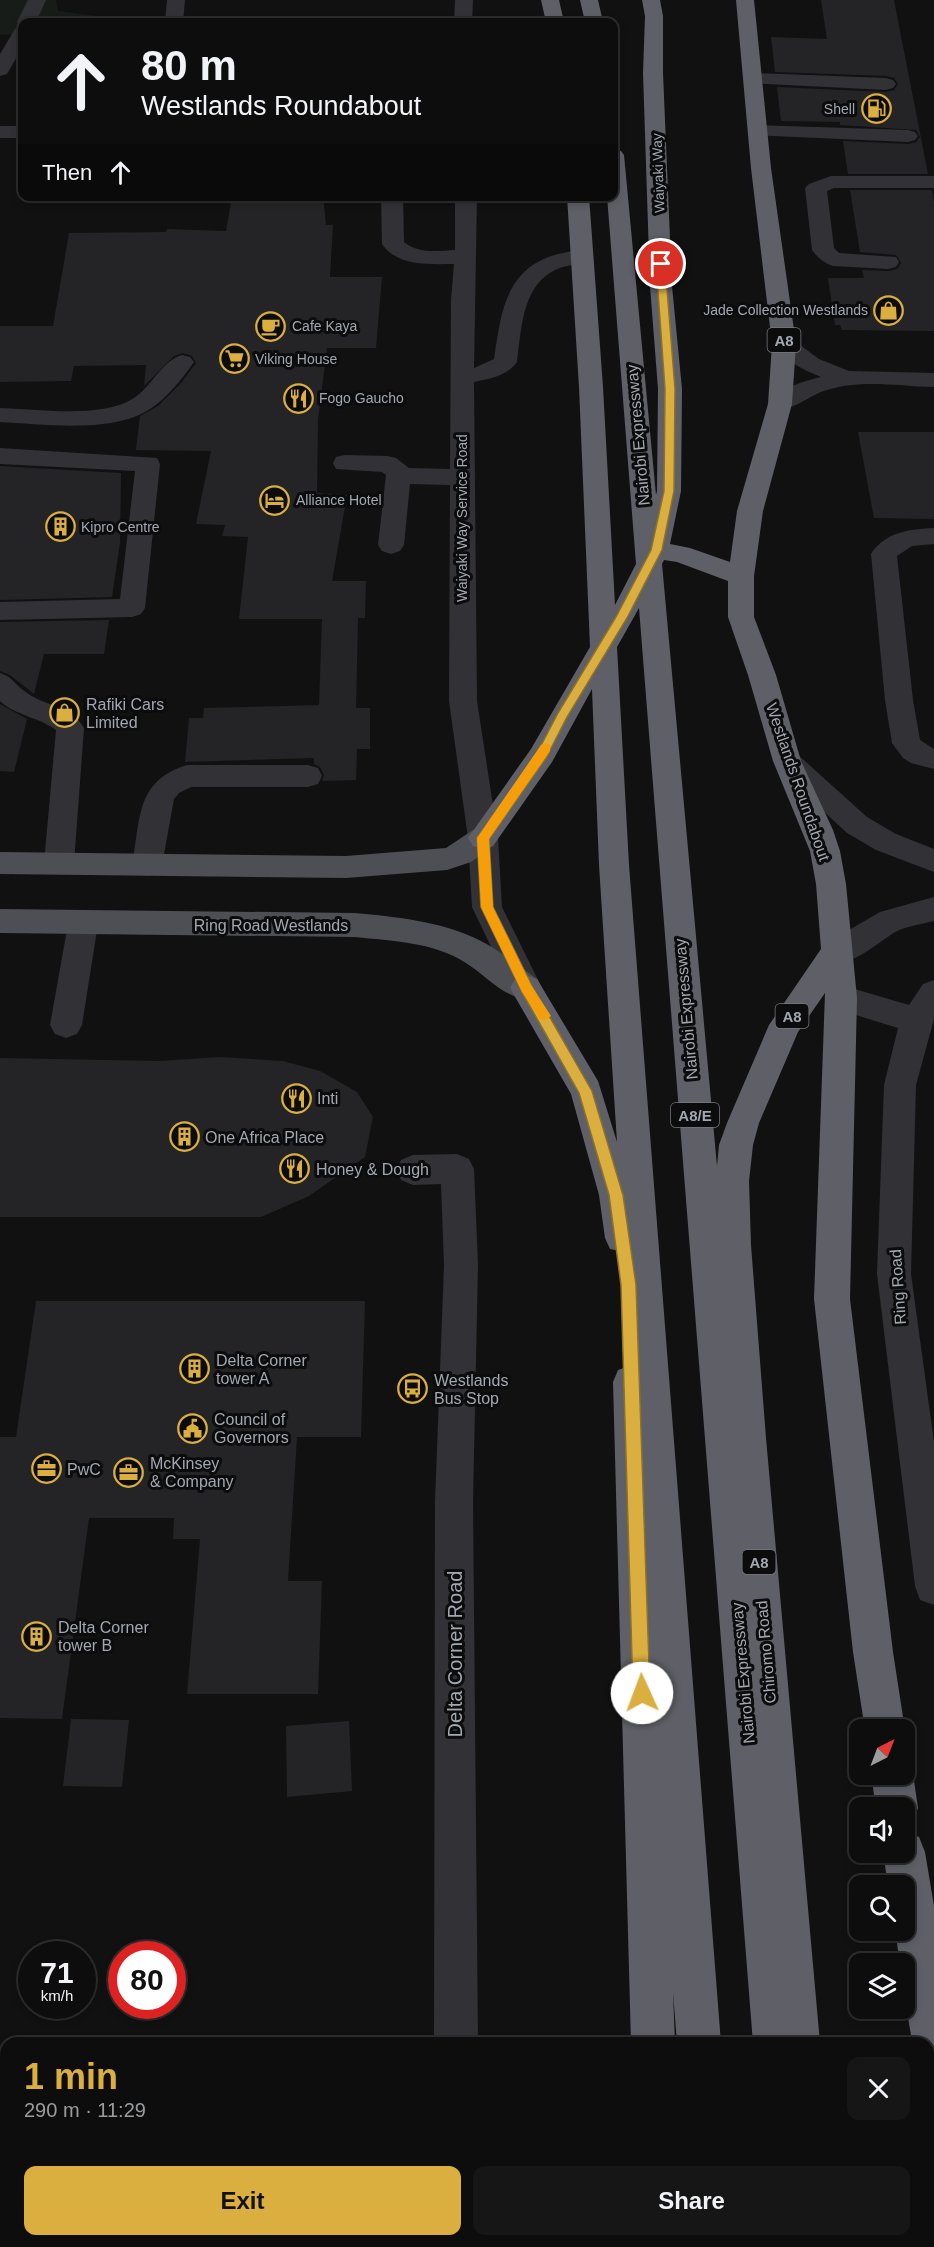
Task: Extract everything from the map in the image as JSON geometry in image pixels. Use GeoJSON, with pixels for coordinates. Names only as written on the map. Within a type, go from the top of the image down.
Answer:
{"type":"FeatureCollection","features":[{"type":"Feature","properties":{"kind":"highway"},"geometry":{"type":"LineString","coordinates":[[550,0],[554,18]]}},
{"type":"Feature","properties":{"kind":"highway"},"geometry":{"type":"LineString","coordinates":[[589,0],[593,18]]}},
{"type":"Feature","properties":{"kind":"highway","name":"A8"},"geometry":{"type":"LineString","coordinates":[[741,576],[750,511],[780,404],[784,344],[758,131],[745,0]]}},
{"type":"Feature","properties":{"kind":"highway","name":"Waiyaki Way"},"geometry":{"type":"LineString","coordinates":[[483,838],[542,755],[562,716],[621,618],[656,550],[669,491],[670,389],[661,286],[652,73],[654,5]]}},
{"type":"Feature","properties":{"kind":"highway"},"geometry":{"type":"LineString","coordinates":[[578,201],[591,387],[615,877],[699,2037]]}},
{"type":"Feature","properties":{"kind":"highway","name":"Nairobi Expressway"},"geometry":{"type":"LineString","coordinates":[[618,201],[774,2037]]}},
{"type":"Feature","properties":{"kind":"highway"},"geometry":{"type":"LineString","coordinates":[[656,550],[681,555],[741,576]]}},
{"type":"Feature","properties":{"kind":"highway","name":"Westlands Roundabout"},"geometry":{"type":"LineString","coordinates":[[741,576],[741,617],[762,675],[787,761],[811,811],[825,851],[831,884],[841,998],[832,1299],[883,1719]]}},
{"type":"Feature","properties":{"kind":"highway","name":"Chiromo Road"},"geometry":{"type":"LineString","coordinates":[[798,2037],[748,1438],[734,1245],[732,1181],[736,1145],[743,1123],[761,1086],[785,1026],[836,953]]}},
{"type":"Feature","properties":{"kind":"highway"},"geometry":{"type":"LineString","coordinates":[[526,988],[586,1091],[616,1195],[628,1285],[653,2037]]}},
{"type":"Feature","properties":{"kind":"highway"},"geometry":{"type":"LineString","coordinates":[[906,1863],[933,2037]]}},
{"type":"Feature","properties":{"kind":"main road"},"geometry":{"type":"LineString","coordinates":[[0,863],[346,867],[447,859],[461,854],[483,838]]}},
{"type":"Feature","properties":{"kind":"main road","name":"Ring Road Westlands"},"geometry":{"type":"LineString","coordinates":[[0,921],[83,924],[355,925],[395,929],[430,936],[468,949],[526,988]]}},
{"type":"Feature","properties":{"kind":"street"},"geometry":{"type":"LineString","coordinates":[[29,18],[37,0]]}},
{"type":"Feature","properties":{"kind":"street"},"geometry":{"type":"LineString","coordinates":[[174,18],[176,0]]}},
{"type":"Feature","properties":{"kind":"street"},"geometry":{"type":"LineString","coordinates":[[463,18],[464,0]]}},
{"type":"Feature","properties":{"kind":"street"},"geometry":{"type":"LineString","coordinates":[[0,70],[18,44]]}},
{"type":"Feature","properties":{"kind":"street"},"geometry":{"type":"LineString","coordinates":[[754,79],[886,84]]}},
{"type":"Feature","properties":{"kind":"street"},"geometry":{"type":"LineString","coordinates":[[758,131],[908,136]]}},
{"type":"Feature","properties":{"kind":"street"},"geometry":{"type":"LineString","coordinates":[[0,132],[18,132]]}},
{"type":"Feature","properties":{"kind":"street"},"geometry":{"type":"LineString","coordinates":[[888,262],[833,259],[823,250],[816,188],[831,182],[934,182]]}},
{"type":"Feature","properties":{"kind":"street"},"geometry":{"type":"LineString","coordinates":[[392,201],[393,244],[398,250],[411,256],[466,256]]}},
{"type":"Feature","properties":{"kind":"street","name":"Waiyaki Way Service Road"},"geometry":{"type":"LineString","coordinates":[[466,201],[461,378],[463,701],[483,838]]}},
{"type":"Feature","properties":{"kind":"street"},"geometry":{"type":"LineString","coordinates":[[461,378],[488,372],[505,362],[517,295],[531,276],[548,264],[582,255]]}},
{"type":"Feature","properties":{"kind":"street"},"geometry":{"type":"LineString","coordinates":[[784,344],[811,364],[842,377]]}},
{"type":"Feature","properties":{"kind":"street"},"geometry":{"type":"LineString","coordinates":[[0,415],[112,415],[135,408],[154,394],[182,362]]}},
{"type":"Feature","properties":{"kind":"street"},"geometry":{"type":"LineString","coordinates":[[780,404],[795,393],[842,377],[934,380]]}},
{"type":"Feature","properties":{"kind":"street"},"geometry":{"type":"LineString","coordinates":[[0,456],[148,464],[132,608],[0,611]]}},
{"type":"Feature","properties":{"kind":"street"},"geometry":{"type":"LineString","coordinates":[[345,463],[387,464],[395,468],[400,476],[391,545]]}},
{"type":"Feature","properties":{"kind":"street"},"geometry":{"type":"LineString","coordinates":[[400,476],[461,477]]}},
{"type":"Feature","properties":{"kind":"street"},"geometry":{"type":"LineString","coordinates":[[934,536],[905,537],[891,545],[884,554],[898,700],[906,743],[921,756],[934,759]]}},
{"type":"Feature","properties":{"kind":"street"},"geometry":{"type":"LineString","coordinates":[[0,683],[16,699],[67,723],[70,728],[59,863]]}},
{"type":"Feature","properties":{"kind":"street"},"geometry":{"type":"LineString","coordinates":[[787,761],[857,825],[886,842],[934,861]]}},
{"type":"Feature","properties":{"kind":"street"},"geometry":{"type":"LineString","coordinates":[[147,865],[160,796],[169,785],[187,776],[308,776]]}},
{"type":"Feature","properties":{"kind":"street"},"geometry":{"type":"LineString","coordinates":[[483,838],[487,907],[526,988]]}},
{"type":"Feature","properties":{"kind":"street"},"geometry":{"type":"LineString","coordinates":[[836,953],[891,920],[934,909]]}},
{"type":"Feature","properties":{"kind":"street"},"geometry":{"type":"LineString","coordinates":[[66,1025],[83,924]]}},
{"type":"Feature","properties":{"kind":"street"},"geometry":{"type":"LineString","coordinates":[[841,998],[925,1006]]}},
{"type":"Feature","properties":{"kind":"street","name":"Ring Road"},"geometry":{"type":"LineString","coordinates":[[925,1006],[900,1084],[894,1274],[923,1420],[934,1586]]}},
{"type":"Feature","properties":{"kind":"street","name":"Delta Corner Road"},"geometry":{"type":"LineString","coordinates":[[413,1170],[457,1168],[461,1265],[454,1502],[456,2037]]}},
{"type":"Feature","properties":{"kind":"shaded area"},"geometry":{"type":"Polygon","coordinates":[[[0,0],[56,0],[58,11],[111,18],[18,18],[18,34],[0,35],[0,0]]]}},
{"type":"Feature","properties":{"kind":"building"},"geometry":{"type":"Polygon","coordinates":[[[821,0],[894,0],[928,174],[848,174],[843,141],[909,144],[916,142],[920,137],[916,130],[840,125],[840,122],[781,121],[777,87],[886,92],[894,90],[898,84],[894,78],[886,76],[775,72],[771,37],[827,39],[821,0]]]}},
{"type":"Feature","properties":{"kind":"building"},"geometry":{"type":"Polygon","coordinates":[[[850,190],[932,190],[934,202],[934,331],[842,330],[840,325],[835,325],[828,278],[864,278],[862,270],[889,271],[897,269],[901,263],[896,255],[860,252],[850,190]]]}},
{"type":"Feature","properties":{"kind":"building"},"geometry":{"type":"Polygon","coordinates":[[[231,201],[324,201],[326,225],[333,225],[330,277],[382,277],[376,348],[327,348],[318,420],[317,493],[347,495],[332,581],[366,581],[365,618],[358,618],[356,708],[370,708],[370,749],[357,749],[356,780],[322,781],[324,775],[320,767],[314,764],[314,758],[185,762],[189,718],[203,718],[204,708],[319,705],[322,619],[239,619],[248,537],[222,536],[225,525],[196,524],[211,451],[136,450],[140,416],[158,406],[181,383],[196,363],[192,356],[183,353],[174,356],[144,386],[146,365],[74,366],[71,381],[0,382],[0,326],[53,326],[69,233],[166,232],[167,229],[226,231],[231,201]]]}},
{"type":"Feature","properties":{"kind":"building"},"geometry":{"type":"Polygon","coordinates":[[[858,432],[934,432],[934,519],[874,518],[858,432]]]}},
{"type":"Feature","properties":{"kind":"building","name":"Kipro Centre"},"geometry":{"type":"Polygon","coordinates":[[[0,466],[121,473],[120,542],[112,597],[0,600],[0,466]]]}},
{"type":"Feature","properties":{"kind":"building"},"geometry":{"type":"Polygon","coordinates":[[[109,620],[104,654],[44,654],[34,694],[10,675],[0,671],[0,622],[109,620]]]}},
{"type":"Feature","properties":{"kind":"building"},"geometry":{"type":"Polygon","coordinates":[[[0,704],[27,719],[14,772],[0,771],[0,704]]]}},
{"type":"Feature","properties":{"kind":"building","name":"One Africa Place"},"geometry":{"type":"Polygon","coordinates":[[[220,1057],[283,1061],[320,1071],[357,1092],[373,1117],[365,1157],[309,1196],[261,1217],[0,1217],[0,1058],[159,1061],[220,1057]]]}},
{"type":"Feature","properties":{"kind":"building","name":"Delta Corner tower A"},"geometry":{"type":"Polygon","coordinates":[[[36,1301],[365,1301],[361,1437],[297,1437],[288,1581],[322,1581],[318,1694],[187,1694],[200,1539],[173,1539],[174,1518],[89,1518],[62,1719],[0,1718],[0,1437],[16,1437],[36,1301]]]}},
{"type":"Feature","properties":{"kind":"building"},"geometry":{"type":"Polygon","coordinates":[[[71,1719],[129,1720],[122,1787],[63,1786],[71,1719]]]}},
{"type":"Feature","properties":{"kind":"building"},"geometry":{"type":"Polygon","coordinates":[[[349,1721],[352,1791],[287,1797],[286,1726],[349,1721]]]}},
{"type":"Feature","properties":{"kind":"slow traffic"},"geometry":{"type":"LineString","coordinates":[[544,1016],[526,988],[487,907],[483,838],[546,748]]}},
{"type":"Feature","properties":{"kind":"place","name":"Shell"},"geometry":{"type":"Point","coordinates":[876,109]}},
{"type":"Feature","properties":{"kind":"place","name":"Jade Collection Westlands"},"geometry":{"type":"Point","coordinates":[889,310]}},
{"type":"Feature","properties":{"kind":"place","name":"Cafe Kaya"},"geometry":{"type":"Point","coordinates":[271,326]}},
{"type":"Feature","properties":{"kind":"place","name":"Viking House"},"geometry":{"type":"Point","coordinates":[234,359]}},
{"type":"Feature","properties":{"kind":"place","name":"Fogo Gaucho"},"geometry":{"type":"Point","coordinates":[298,398]}},
{"type":"Feature","properties":{"kind":"place","name":"Alliance Hotel"},"geometry":{"type":"Point","coordinates":[275,500]}},
{"type":"Feature","properties":{"kind":"place","name":"Kipro Centre"},"geometry":{"type":"Point","coordinates":[60,527]}},
{"type":"Feature","properties":{"kind":"place","name":"Rafiki Cars Limited"},"geometry":{"type":"Point","coordinates":[65,713]}},
{"type":"Feature","properties":{"kind":"place","name":"Inti"},"geometry":{"type":"Point","coordinates":[296,1098]}},
{"type":"Feature","properties":{"kind":"place","name":"One Africa Place"},"geometry":{"type":"Point","coordinates":[184,1137]}},
{"type":"Feature","properties":{"kind":"place","name":"Honey & Dough"},"geometry":{"type":"Point","coordinates":[295,1169]}},
{"type":"Feature","properties":{"kind":"place","name":"Delta Corner tower A"},"geometry":{"type":"Point","coordinates":[195,1369]}},
{"type":"Feature","properties":{"kind":"place","name":"Westlands Bus Stop"},"geometry":{"type":"Point","coordinates":[413,1389]}},
{"type":"Feature","properties":{"kind":"place","name":"Council of Governors"},"geometry":{"type":"Point","coordinates":[193,1428]}},
{"type":"Feature","properties":{"kind":"place","name":"PwC"},"geometry":{"type":"Point","coordinates":[46,1469]}},
{"type":"Feature","properties":{"kind":"place","name":"McKinsey & Company"},"geometry":{"type":"Point","coordinates":[129,1472]}},
{"type":"Feature","properties":{"kind":"place","name":"Delta Corner tower B"},"geometry":{"type":"Point","coordinates":[37,1636]}},
{"type":"Feature","properties":{"kind":"route"},"geometry":{"type":"LineString","coordinates":[[642,1693],[628,1285],[616,1195],[586,1091],[544,1015],[526,988],[487,907],[483,838],[542,755],[562,716],[621,618],[656,550],[669,491],[670,389],[661,264]]}}]}
